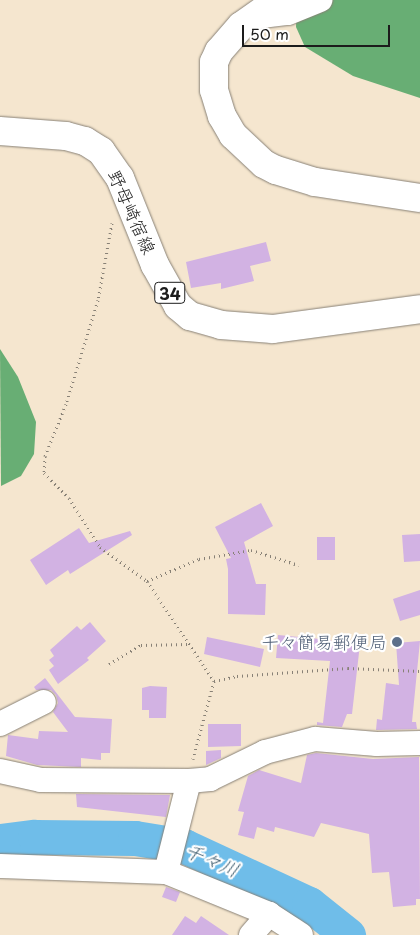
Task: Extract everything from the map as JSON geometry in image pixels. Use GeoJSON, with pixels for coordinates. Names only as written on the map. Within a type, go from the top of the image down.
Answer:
{"type":"FeatureCollection","features":[{"type":"Feature","properties":{"kind":"main road"},"geometry":{"type":"LineString","coordinates":[[278,0],[253,17],[219,51],[212,74],[222,116],[239,142],[264,164],[307,180],[420,198]]}},
{"type":"Feature","properties":{"kind":"main road","name":"野母崎宿線"},"geometry":{"type":"LineString","coordinates":[[0,131],[66,136],[85,141],[101,151],[120,178],[152,258],[170,292],[182,311],[196,318],[221,325],[273,329],[420,309]]}},
{"type":"Feature","properties":{"kind":"street"},"geometry":{"type":"LineString","coordinates":[[253,17],[288,13],[320,0]]}},
{"type":"Feature","properties":{"kind":"street"},"geometry":{"type":"LineString","coordinates":[[0,724],[44,702]]}},
{"type":"Feature","properties":{"kind":"street"},"geometry":{"type":"LineString","coordinates":[[0,771],[41,780],[210,779],[265,752],[315,740],[377,744],[420,743]]}},
{"type":"Feature","properties":{"kind":"street"},"geometry":{"type":"LineString","coordinates":[[167,868],[189,780]]}},
{"type":"Feature","properties":{"kind":"street"},"geometry":{"type":"LineString","coordinates":[[0,866],[167,868],[269,914],[301,935]]}},
{"type":"Feature","properties":{"kind":"street"},"geometry":{"type":"LineString","coordinates":[[251,935],[269,914]]}},
{"type":"Feature","properties":{"kind":"path"},"geometry":{"type":"LineString","coordinates":[[113,215],[98,300],[66,404],[44,456],[44,473],[69,498],[100,547],[147,581],[214,681]]}},
{"type":"Feature","properties":{"kind":"path"},"geometry":{"type":"LineString","coordinates":[[147,581],[199,559],[251,550],[299,566]]}},
{"type":"Feature","properties":{"kind":"path"},"geometry":{"type":"LineString","coordinates":[[108,664],[141,645],[188,644]]}},
{"type":"Feature","properties":{"kind":"path"},"geometry":{"type":"LineString","coordinates":[[214,681],[237,676],[348,668],[420,671]]}},
{"type":"Feature","properties":{"kind":"path"},"geometry":{"type":"LineString","coordinates":[[189,780],[199,727],[214,681]]}},
{"type":"Feature","properties":{"kind":"green space"},"geometry":{"type":"Polygon","coordinates":[[[297,0],[420,0],[420,98],[353,76],[305,47],[296,27],[297,0]]]}},
{"type":"Feature","properties":{"kind":"green space"},"geometry":{"type":"Polygon","coordinates":[[[0,349],[18,377],[36,422],[34,454],[21,476],[1,486],[0,349]]]}},
{"type":"Feature","properties":{"kind":"building"},"geometry":{"type":"Polygon","coordinates":[[[266,242],[271,261],[250,266],[254,281],[221,289],[221,283],[191,288],[186,262],[266,242]]]}},
{"type":"Feature","properties":{"kind":"building"},"geometry":{"type":"Polygon","coordinates":[[[261,503],[273,526],[244,542],[256,584],[266,584],[265,615],[228,614],[228,569],[226,559],[231,558],[215,527],[261,503]]]}},
{"type":"Feature","properties":{"kind":"building"},"geometry":{"type":"Polygon","coordinates":[[[79,528],[89,543],[130,531],[132,535],[70,574],[68,570],[46,585],[30,560],[79,528]]]}},
{"type":"Feature","properties":{"kind":"building"},"geometry":{"type":"Polygon","coordinates":[[[420,534],[420,561],[404,562],[402,535],[420,534]]]}},
{"type":"Feature","properties":{"kind":"building"},"geometry":{"type":"Polygon","coordinates":[[[317,537],[335,537],[335,560],[317,560],[317,537]]]}},
{"type":"Feature","properties":{"kind":"building"},"geometry":{"type":"Polygon","coordinates":[[[420,590],[420,615],[400,621],[393,599],[420,590]]]}},
{"type":"Feature","properties":{"kind":"building"},"geometry":{"type":"Polygon","coordinates":[[[90,622],[106,641],[87,658],[89,660],[58,684],[49,670],[54,666],[49,660],[54,656],[50,650],[77,626],[81,630],[90,622]]]}},
{"type":"Feature","properties":{"kind":"building"},"geometry":{"type":"Polygon","coordinates":[[[278,635],[331,640],[332,645],[360,644],[352,714],[347,714],[342,727],[317,725],[317,722],[323,723],[330,661],[276,658],[278,635]]]}},
{"type":"Feature","properties":{"kind":"building"},"geometry":{"type":"Polygon","coordinates":[[[207,637],[264,649],[260,667],[204,654],[207,637]]]}},
{"type":"Feature","properties":{"kind":"building"},"geometry":{"type":"Polygon","coordinates":[[[420,641],[412,722],[416,722],[417,729],[376,730],[377,719],[382,720],[386,683],[399,685],[396,643],[420,641]]]}},
{"type":"Feature","properties":{"kind":"building"},"geometry":{"type":"Polygon","coordinates":[[[45,678],[75,717],[112,719],[110,753],[101,753],[101,760],[81,758],[81,767],[37,765],[6,756],[8,735],[38,739],[39,731],[68,732],[53,712],[58,703],[56,695],[51,690],[36,690],[34,687],[45,678]]]}},
{"type":"Feature","properties":{"kind":"building"},"geometry":{"type":"Polygon","coordinates":[[[150,686],[167,687],[166,718],[149,718],[149,710],[142,710],[142,688],[150,686]]]}},
{"type":"Feature","properties":{"kind":"building"},"geometry":{"type":"Polygon","coordinates":[[[208,724],[241,724],[241,746],[208,747],[208,724]]]}},
{"type":"Feature","properties":{"kind":"building"},"geometry":{"type":"Polygon","coordinates":[[[221,750],[221,758],[206,765],[206,751],[221,750]]]}},
{"type":"Feature","properties":{"kind":"building"},"geometry":{"type":"Polygon","coordinates":[[[316,753],[373,759],[419,757],[420,899],[416,899],[416,905],[393,907],[389,872],[372,873],[369,834],[321,823],[314,837],[275,827],[274,832],[257,827],[254,839],[238,835],[244,812],[238,811],[248,776],[259,770],[301,783],[307,755],[316,753]]]}},
{"type":"Feature","properties":{"kind":"building"},"geometry":{"type":"Polygon","coordinates":[[[76,794],[170,795],[166,817],[77,807],[76,794]]]}},
{"type":"Feature","properties":{"kind":"building"},"geometry":{"type":"Polygon","coordinates":[[[166,887],[180,892],[176,902],[162,897],[166,887]]]}},
{"type":"Feature","properties":{"kind":"building"},"geometry":{"type":"Polygon","coordinates":[[[185,916],[196,923],[201,916],[229,935],[172,935],[185,916]]]}},
{"type":"Feature","properties":{"kind":"waterway","name":"千々川"},"geometry":{"type":"LineString","coordinates":[[0,841],[35,837],[135,838],[184,846],[309,904],[348,935]]}},
{"type":"Feature","properties":{"kind":"place","name":"千々簡易郵便局"},"geometry":{"type":"Point","coordinates":[397,642]}}]}
